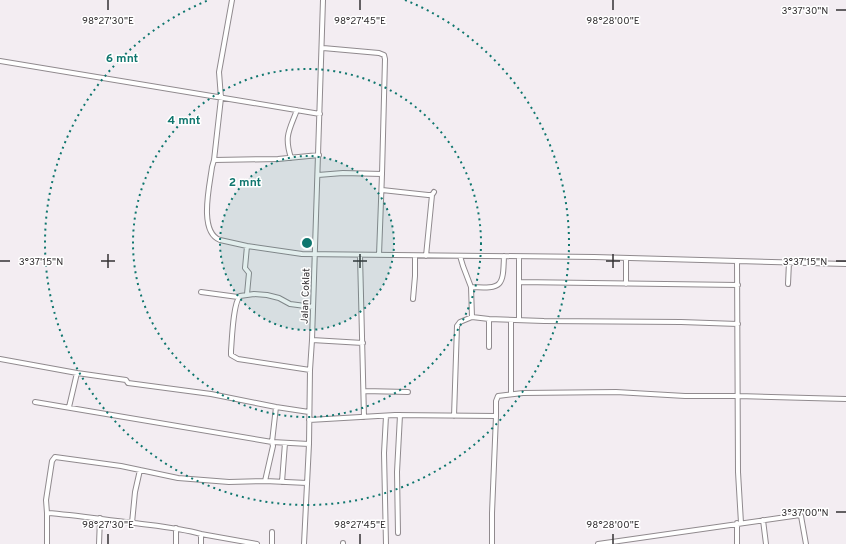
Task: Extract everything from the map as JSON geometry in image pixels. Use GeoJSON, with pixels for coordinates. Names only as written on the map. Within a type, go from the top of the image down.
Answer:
{"type":"FeatureCollection","features":[{"type":"Feature","properties":{"kind":"street"},"geometry":{"type":"LineString","coordinates":[[232,0],[219,72],[221,98],[206,213],[211,234],[220,240],[296,254],[504,256],[846,264]]}},
{"type":"Feature","properties":{"kind":"street","name":"Jalan Coklat"},"geometry":{"type":"LineString","coordinates":[[304,544],[308,483],[310,370],[323,48],[323,0]]}},
{"type":"Feature","properties":{"kind":"street"},"geometry":{"type":"LineString","coordinates":[[323,48],[379,53],[385,57],[379,255]]}},
{"type":"Feature","properties":{"kind":"street"},"geometry":{"type":"LineString","coordinates":[[0,61],[320,114]]}},
{"type":"Feature","properties":{"kind":"street"},"geometry":{"type":"LineString","coordinates":[[291,158],[287,146],[287,138],[296,110]]}},
{"type":"Feature","properties":{"kind":"street"},"geometry":{"type":"LineString","coordinates":[[214,160],[291,158],[319,155]]}},
{"type":"Feature","properties":{"kind":"street"},"geometry":{"type":"LineString","coordinates":[[318,175],[342,173],[382,174]]}},
{"type":"Feature","properties":{"kind":"street"},"geometry":{"type":"LineString","coordinates":[[382,190],[433,194],[426,256]]}},
{"type":"Feature","properties":{"kind":"street"},"geometry":{"type":"LineString","coordinates":[[247,246],[245,268],[249,272],[247,294]]}},
{"type":"Feature","properties":{"kind":"street"},"geometry":{"type":"LineString","coordinates":[[360,255],[364,417]]}},
{"type":"Feature","properties":{"kind":"street"},"geometry":{"type":"LineString","coordinates":[[413,299],[415,256]]}},
{"type":"Feature","properties":{"kind":"street"},"geometry":{"type":"LineString","coordinates":[[460,256],[471,287],[472,317]]}},
{"type":"Feature","properties":{"kind":"street"},"geometry":{"type":"LineString","coordinates":[[471,287],[497,286],[503,278],[504,256]]}},
{"type":"Feature","properties":{"kind":"street"},"geometry":{"type":"LineString","coordinates":[[519,257],[519,320]]}},
{"type":"Feature","properties":{"kind":"street"},"geometry":{"type":"LineString","coordinates":[[626,259],[626,284]]}},
{"type":"Feature","properties":{"kind":"street"},"geometry":{"type":"LineString","coordinates":[[737,262],[739,523],[737,544]]}},
{"type":"Feature","properties":{"kind":"street"},"geometry":{"type":"LineString","coordinates":[[788,284],[789,262]]}},
{"type":"Feature","properties":{"kind":"street"},"geometry":{"type":"LineString","coordinates":[[519,282],[738,285]]}},
{"type":"Feature","properties":{"kind":"street"},"geometry":{"type":"LineString","coordinates":[[201,292],[238,297],[247,294],[276,297],[290,304],[313,307]]}},
{"type":"Feature","properties":{"kind":"street"},"geometry":{"type":"LineString","coordinates":[[238,297],[235,308],[231,343],[231,353],[233,356],[238,359],[310,370]]}},
{"type":"Feature","properties":{"kind":"street"},"geometry":{"type":"LineString","coordinates":[[454,416],[457,326],[460,322],[472,317],[511,320],[738,324]]}},
{"type":"Feature","properties":{"kind":"street"},"geometry":{"type":"LineString","coordinates":[[489,319],[489,347]]}},
{"type":"Feature","properties":{"kind":"street"},"geometry":{"type":"LineString","coordinates":[[511,320],[511,394]]}},
{"type":"Feature","properties":{"kind":"street"},"geometry":{"type":"LineString","coordinates":[[312,340],[363,343]]}},
{"type":"Feature","properties":{"kind":"street"},"geometry":{"type":"LineString","coordinates":[[0,359],[77,374],[126,380],[128,383],[211,394],[276,409],[309,412]]}},
{"type":"Feature","properties":{"kind":"street"},"geometry":{"type":"LineString","coordinates":[[69,407],[77,374]]}},
{"type":"Feature","properties":{"kind":"street"},"geometry":{"type":"LineString","coordinates":[[364,391],[408,392]]}},
{"type":"Feature","properties":{"kind":"street"},"geometry":{"type":"LineString","coordinates":[[492,544],[496,401],[498,396],[511,394],[616,392],[685,396],[846,399]]}},
{"type":"Feature","properties":{"kind":"street"},"geometry":{"type":"LineString","coordinates":[[36,402],[272,442],[309,444]]}},
{"type":"Feature","properties":{"kind":"street"},"geometry":{"type":"LineString","coordinates":[[265,481],[273,446],[272,442],[276,409]]}},
{"type":"Feature","properties":{"kind":"street"},"geometry":{"type":"LineString","coordinates":[[398,534],[397,472],[400,415]]}},
{"type":"Feature","properties":{"kind":"street"},"geometry":{"type":"LineString","coordinates":[[309,420],[400,415],[496,416]]}},
{"type":"Feature","properties":{"kind":"street"},"geometry":{"type":"LineString","coordinates":[[386,416],[384,453],[386,544]]}},
{"type":"Feature","properties":{"kind":"street"},"geometry":{"type":"LineString","coordinates":[[282,482],[285,443]]}},
{"type":"Feature","properties":{"kind":"street"},"geometry":{"type":"LineString","coordinates":[[47,544],[48,513],[46,500],[52,461],[55,457],[140,470],[178,478],[218,482],[265,481],[308,483]]}},
{"type":"Feature","properties":{"kind":"street"},"geometry":{"type":"LineString","coordinates":[[132,523],[135,492],[140,470]]}},
{"type":"Feature","properties":{"kind":"street"},"geometry":{"type":"LineString","coordinates":[[48,513],[176,528],[258,544]]}},
{"type":"Feature","properties":{"kind":"street"},"geometry":{"type":"LineString","coordinates":[[598,544],[800,515],[802,517],[806,544]]}},
{"type":"Feature","properties":{"kind":"street"},"geometry":{"type":"LineString","coordinates":[[99,544],[100,518]]}},
{"type":"Feature","properties":{"kind":"street"},"geometry":{"type":"LineString","coordinates":[[763,520],[766,544]]}},
{"type":"Feature","properties":{"kind":"street"},"geometry":{"type":"LineString","coordinates":[[176,528],[176,544]]}},
{"type":"Feature","properties":{"kind":"street"},"geometry":{"type":"LineString","coordinates":[[272,532],[272,544]]}},
{"type":"Feature","properties":{"kind":"street"},"geometry":{"type":"LineString","coordinates":[[201,534],[201,544]]}}]}
